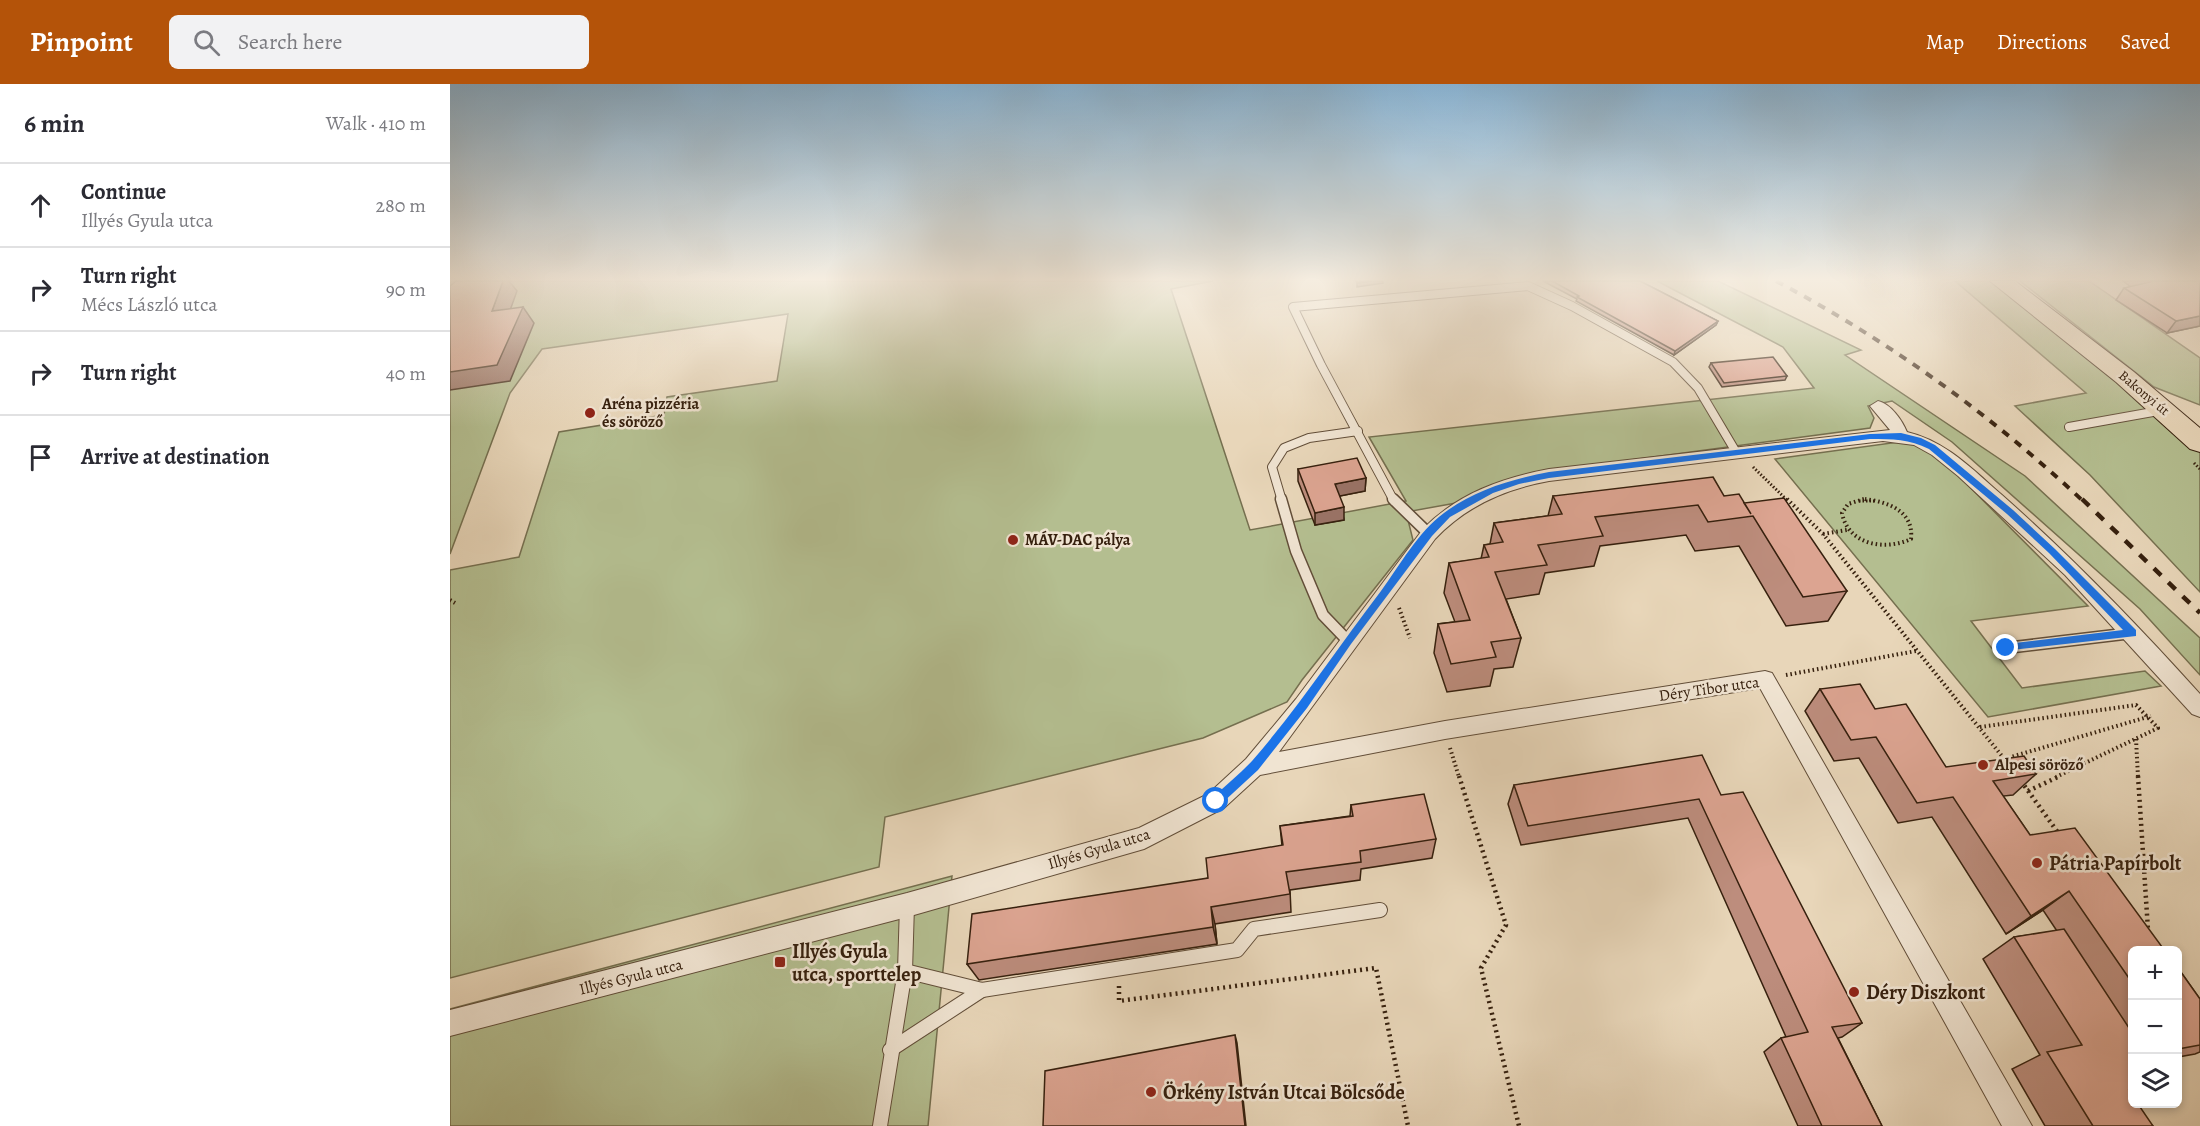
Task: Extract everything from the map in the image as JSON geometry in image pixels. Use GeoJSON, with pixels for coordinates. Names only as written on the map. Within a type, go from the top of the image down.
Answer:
{"type":"FeatureCollection","features":[{"type":"Feature","properties":{"kind":"main road","name":"Bakonyi út"},"geometry":{"type":"LineString","coordinates":[[2062,330],[2164,410],[2200,443]]}},
{"type":"Feature","properties":{"kind":"street"},"geometry":{"type":"LineString","coordinates":[[1878,406],[1896,423],[1901,436]]}},
{"type":"Feature","properties":{"kind":"street","name":"Illyés Gyula utca"},"geometry":{"type":"LineString","coordinates":[[450,1023],[907,905],[1144,838],[1216,801],[1254,766],[1304,705],[1348,641],[1429,534],[1447,515],[1469,502],[1517,481],[1549,475],[1870,436],[1901,436],[1932,447],[1970,477],[2052,551],[2132,633],[2200,708]]}},
{"type":"Feature","properties":{"kind":"street","name":"Déry Tibor utca"},"geometry":{"type":"LineString","coordinates":[[1254,766],[1445,730],[1765,679],[2018,1126]]}},
{"type":"Feature","properties":{"kind":"lane"},"geometry":{"type":"LineString","coordinates":[[1304,330],[1395,502],[1429,534]]}},
{"type":"Feature","properties":{"kind":"lane"},"geometry":{"type":"LineString","coordinates":[[1615,330],[1673,362],[1698,388],[1736,452]]}},
{"type":"Feature","properties":{"kind":"lane"},"geometry":{"type":"LineString","coordinates":[[2069,427],[2164,410]]}},
{"type":"Feature","properties":{"kind":"lane"},"geometry":{"type":"LineString","coordinates":[[1348,641],[1323,615],[1296,551],[1272,467],[1284,448],[1310,438],[1358,431]]}},
{"type":"Feature","properties":{"kind":"lane"},"geometry":{"type":"LineString","coordinates":[[2006,648],[2132,633]]}},
{"type":"Feature","properties":{"kind":"lane"},"geometry":{"type":"LineString","coordinates":[[880,1126],[890,1050],[905,971],[907,905]]}},
{"type":"Feature","properties":{"kind":"lane"},"geometry":{"type":"LineString","coordinates":[[905,971],[982,990],[1237,950],[1254,929],[1380,910]]}},
{"type":"Feature","properties":{"kind":"lane"},"geometry":{"type":"LineString","coordinates":[[890,1050],[982,990]]}},
{"type":"Feature","properties":{"kind":"path"},"geometry":{"type":"LineString","coordinates":[[1736,452],[1823,534],[2010,767]]}},
{"type":"Feature","properties":{"kind":"path"},"geometry":{"type":"LineString","coordinates":[[1823,534],[1848,530],[1861,540],[1884,547],[1905,544],[1911,539],[1913,532],[1912,525],[1898,510],[1882,502],[1864,499],[1846,504],[1841,510],[1840,517],[1848,530]]}},
{"type":"Feature","properties":{"kind":"path"},"geometry":{"type":"LineString","coordinates":[[1391,585],[1410,638]]}},
{"type":"Feature","properties":{"kind":"path"},"geometry":{"type":"LineString","coordinates":[[1765,679],[1916,651]]}},
{"type":"Feature","properties":{"kind":"path"},"geometry":{"type":"LineString","coordinates":[[1980,727],[2136,705],[2158,728],[2028,791]]}},
{"type":"Feature","properties":{"kind":"path"},"geometry":{"type":"LineString","coordinates":[[2004,759],[2149,717]]}},
{"type":"Feature","properties":{"kind":"path"},"geometry":{"type":"LineString","coordinates":[[1445,730],[1506,925],[1481,968],[1519,1126]]}},
{"type":"Feature","properties":{"kind":"path"},"geometry":{"type":"LineString","coordinates":[[2136,739],[2148,939]]}},
{"type":"Feature","properties":{"kind":"path"},"geometry":{"type":"LineString","coordinates":[[2016,775],[2062,838]]}},
{"type":"Feature","properties":{"kind":"path"},"geometry":{"type":"LineString","coordinates":[[1118,969],[1119,1001],[1376,968],[1408,1126]]}},
{"type":"Feature","properties":{"kind":"green space"},"geometry":{"type":"Polygon","coordinates":[[[450,330],[678,330],[542,349],[510,393],[450,554],[450,330]]]}},
{"type":"Feature","properties":{"kind":"green space"},"geometry":{"type":"Polygon","coordinates":[[[785,330],[1184,330],[1250,530],[1406,501],[1369,437],[1814,388],[1783,347],[1750,330],[1819,330],[1861,350],[1845,355],[2025,476],[2200,638],[2200,675],[2140,609],[1952,442],[1892,401],[1868,406],[1874,418],[1870,428],[1549,471],[1495,496],[1406,512],[1413,540],[1287,702],[1203,738],[885,817],[879,867],[450,978],[450,570],[519,557],[559,432],[664,415],[667,397],[777,381],[785,330]]]}},
{"type":"Feature","properties":{"kind":"green space"},"geometry":{"type":"Polygon","coordinates":[[[2012,330],[2060,330],[2148,402],[2200,449],[2200,592],[2090,475],[2015,406],[2086,393],[2012,330]]]}},
{"type":"Feature","properties":{"kind":"green space"},"geometry":{"type":"Polygon","coordinates":[[[2081,330],[2159,330],[2200,358],[2200,405],[2154,387],[2081,330]]]}},
{"type":"Feature","properties":{"kind":"green space"},"geometry":{"type":"Polygon","coordinates":[[[1906,441],[1937,454],[2088,606],[1971,621],[2022,688],[2145,671],[2161,686],[1988,717],[1775,459],[1906,441]]]}},
{"type":"Feature","properties":{"kind":"green space"},"geometry":{"type":"Polygon","coordinates":[[[952,876],[928,1126],[450,1126],[450,1009],[952,876]]]}},
{"type":"Feature","properties":{"kind":"building"},"geometry":{"type":"Polygon","coordinates":[[[450,330],[513,330],[497,365],[450,372],[450,330]]]}},
{"type":"Feature","properties":{"kind":"building"},"geometry":{"type":"Polygon","coordinates":[[[1636,330],[1706,330],[1675,351],[1636,330]]]}},
{"type":"Feature","properties":{"kind":"building"},"geometry":{"type":"Polygon","coordinates":[[[1773,357],[1787,376],[1724,383],[1711,363],[1773,357]]]}},
{"type":"Feature","properties":{"kind":"building"},"geometry":{"type":"Polygon","coordinates":[[[1357,458],[1366,478],[1335,484],[1344,507],[1315,513],[1298,469],[1357,458]]]}},
{"type":"Feature","properties":{"kind":"building"},"geometry":{"type":"Polygon","coordinates":[[[1713,477],[1724,496],[1739,494],[1744,503],[1784,498],[1847,591],[1803,597],[1753,516],[1708,522],[1698,505],[1595,517],[1603,536],[1538,545],[1547,565],[1495,572],[1521,638],[1491,642],[1496,657],[1451,664],[1438,624],[1470,620],[1449,563],[1489,557],[1484,545],[1503,542],[1494,523],[1562,514],[1553,496],[1713,477]]]}},
{"type":"Feature","properties":{"kind":"building"},"geometry":{"type":"Polygon","coordinates":[[[1860,684],[1875,709],[1906,704],[1946,767],[2024,756],[2036,774],[1993,781],[2030,835],[2075,828],[2161,946],[2128,946],[2128,977],[2069,891],[2031,916],[1953,797],[1917,803],[1876,737],[1851,740],[1820,689],[1860,684]]]}},
{"type":"Feature","properties":{"kind":"building"},"geometry":{"type":"Polygon","coordinates":[[[1702,755],[1721,795],[1743,792],[1862,1023],[1832,1027],[1882,1126],[1822,1126],[1781,1038],[1808,1032],[1699,799],[1528,826],[1514,785],[1702,755]]]}},
{"type":"Feature","properties":{"kind":"building"},"geometry":{"type":"Polygon","coordinates":[[[1424,794],[1436,839],[1360,851],[1361,862],[1286,872],[1290,894],[1211,907],[1213,927],[967,964],[972,914],[1208,878],[1206,858],[1283,845],[1280,826],[1353,816],[1351,805],[1424,794]]]}},
{"type":"Feature","properties":{"kind":"building"},"geometry":{"type":"Polygon","coordinates":[[[2064,929],[2128,1026],[2128,1108],[2141,1108],[2153,1126],[2093,1126],[2047,1052],[2082,1045],[2014,937],[2064,929]]]}},
{"type":"Feature","properties":{"kind":"building"},"geometry":{"type":"Polygon","coordinates":[[[2182,974],[2200,999],[2200,1045],[2182,1048],[2182,974]]]}},
{"type":"Feature","properties":{"kind":"building","name":"Örkény István Utcai Bölcsőde"},"geometry":{"type":"Polygon","coordinates":[[[1235,1035],[1245,1126],[1043,1126],[1045,1071],[1235,1035]]]}},
{"type":"Feature","properties":{"kind":"railway"},"geometry":{"type":"LineString","coordinates":[[1861,330],[1975,409],[2012,438],[2083,501]]}},
{"type":"Feature","properties":{"kind":"railway"},"geometry":{"type":"LineString","coordinates":[[2082,499],[2200,613]]}},
{"type":"Feature","properties":{"kind":"place","name":"Aréna pizzéria és söröző"},"geometry":{"type":"Point","coordinates":[590,413]}},
{"type":"Feature","properties":{"kind":"place","name":"MÁV-DAC pálya"},"geometry":{"type":"Point","coordinates":[1013,540]}},
{"type":"Feature","properties":{"kind":"place","name":"Alpesi söröző"},"geometry":{"type":"Point","coordinates":[1983,765]}},
{"type":"Feature","properties":{"kind":"place","name":"Pátria Papírbolt"},"geometry":{"type":"Point","coordinates":[2037,863]}},
{"type":"Feature","properties":{"kind":"place","name":"Illyés Gyula utca, sporttelep"},"geometry":{"type":"Point","coordinates":[780,962]}},
{"type":"Feature","properties":{"kind":"place","name":"Déry Diszkont"},"geometry":{"type":"Point","coordinates":[1854,992]}},
{"type":"Feature","properties":{"kind":"place","name":"Örkény István Utcai Bölcsőde"},"geometry":{"type":"Point","coordinates":[1151,1092]}},
{"type":"Feature","properties":{"kind":"route"},"geometry":{"type":"LineString","coordinates":[[1216,801],[1254,766],[1304,705],[1348,641],[1429,534],[1447,515],[1490,491],[1517,481],[1549,475],[1870,436],[1901,436],[1918,440],[1932,447],[2010,512],[2052,551],[2132,633],[2006,648]]}}]}
